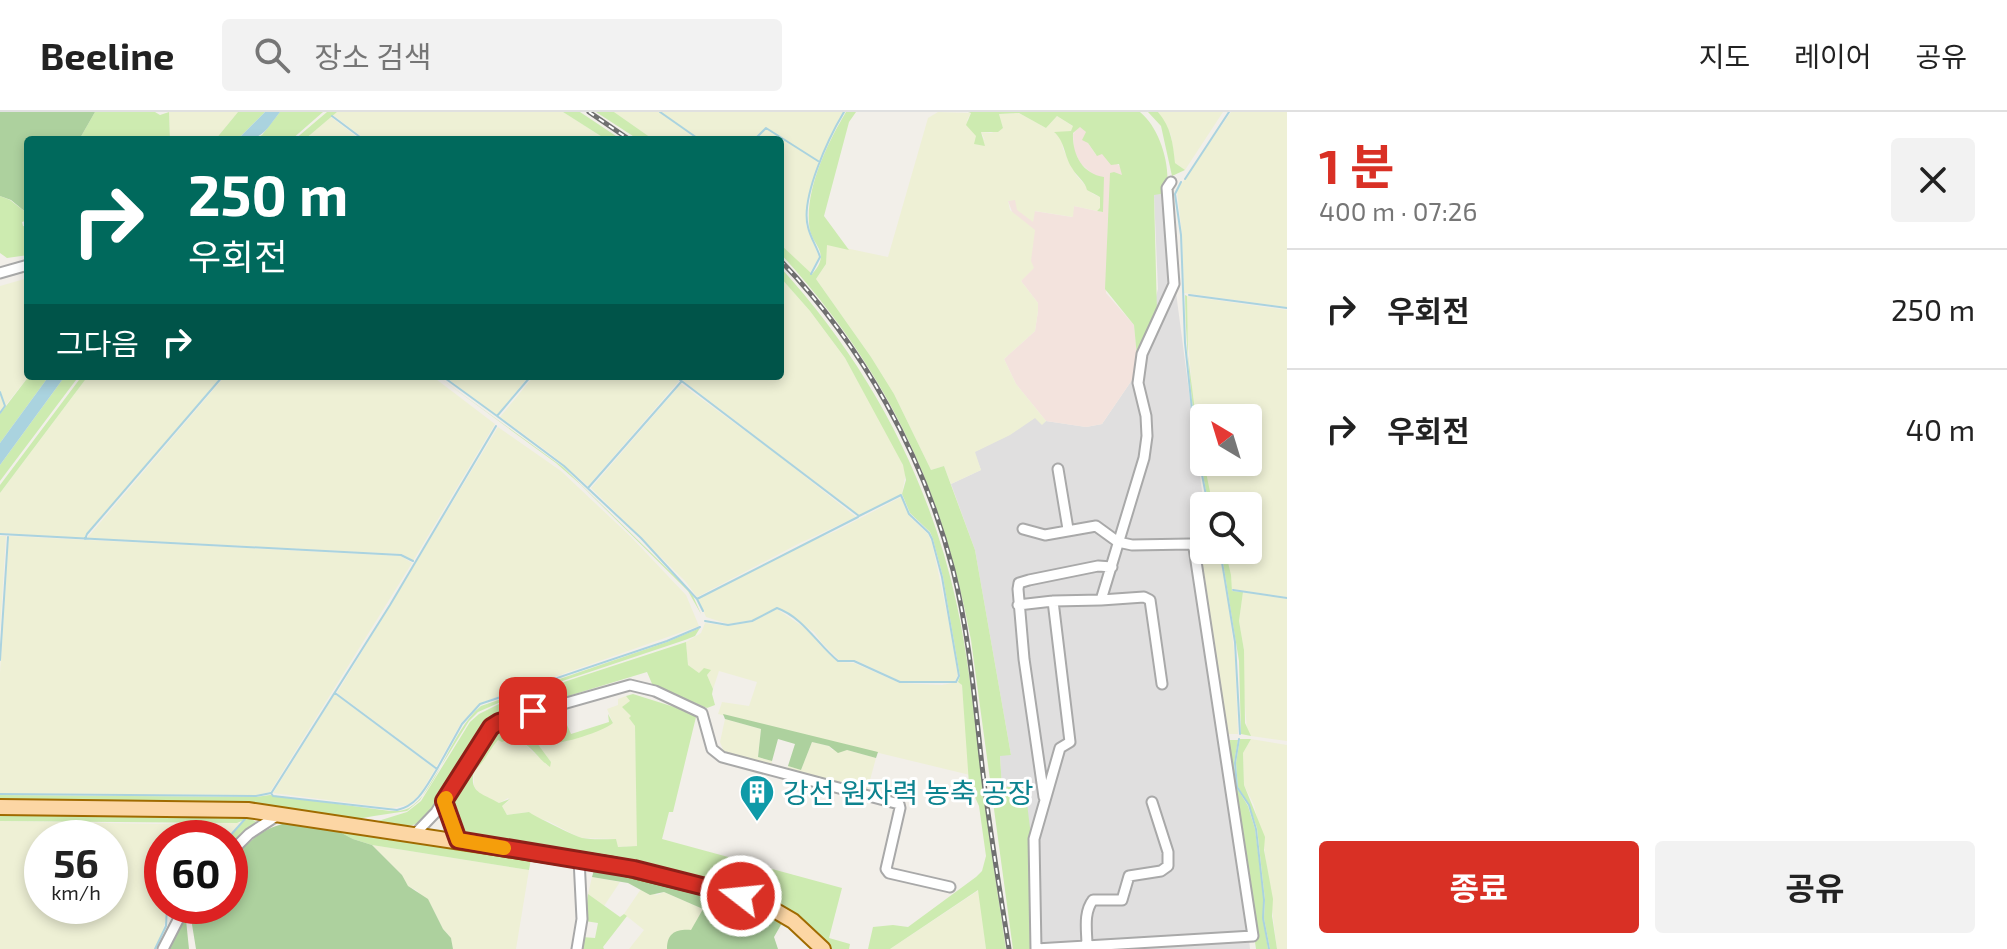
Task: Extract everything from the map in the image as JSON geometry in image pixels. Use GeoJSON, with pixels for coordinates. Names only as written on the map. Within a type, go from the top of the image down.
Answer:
{"type":"FeatureCollection","features":[{"type":"Feature","properties":{"kind":"main road"},"geometry":{"type":"LineString","coordinates":[[0,807],[248,810],[579,859],[656,873],[757,900],[793,921],[823,949]]}},
{"type":"Feature","properties":{"kind":"street"},"geometry":{"type":"LineString","coordinates":[[1101,600],[1144,458],[1147,436],[1145,406],[1138,383],[1142,354],[1174,284],[1167,188],[1171,182]]}},
{"type":"Feature","properties":{"kind":"street"},"geometry":{"type":"LineString","coordinates":[[0,273],[24,266]]}},
{"type":"Feature","properties":{"kind":"street"},"geometry":{"type":"LineString","coordinates":[[1058,469],[1068,529]]}},
{"type":"Feature","properties":{"kind":"street"},"geometry":{"type":"LineString","coordinates":[[1023,529],[1045,535],[1096,526],[1118,542],[1132,545],[1191,544],[1196,554],[1212,679],[1253,936],[1036,949],[1034,839],[1060,748],[1070,742],[1053,601]]}},
{"type":"Feature","properties":{"kind":"street"},"geometry":{"type":"LineString","coordinates":[[1044,801],[1018,605],[1019,583],[1098,566],[1112,567]]}},
{"type":"Feature","properties":{"kind":"street"},"geometry":{"type":"LineString","coordinates":[[1018,605],[1144,597],[1150,600],[1162,684]]}},
{"type":"Feature","properties":{"kind":"street"},"geometry":{"type":"LineString","coordinates":[[414,835],[444,801],[484,737],[499,722],[630,685],[655,691],[702,713],[712,749],[722,757],[899,804],[886,869],[889,873],[950,887]]}},
{"type":"Feature","properties":{"kind":"street"},"geometry":{"type":"LineString","coordinates":[[444,801],[458,840]]}},
{"type":"Feature","properties":{"kind":"street"},"geometry":{"type":"LineString","coordinates":[[1087,946],[1086,922],[1090,903],[1122,900],[1129,876],[1161,871],[1168,866],[1168,852],[1152,802]]}},
{"type":"Feature","properties":{"kind":"street"},"geometry":{"type":"LineString","coordinates":[[248,835],[281,814]]}},
{"type":"Feature","properties":{"kind":"street"},"geometry":{"type":"LineString","coordinates":[[577,949],[582,919],[579,859]]}},
{"type":"Feature","properties":{"kind":"street"},"geometry":{"type":"LineString","coordinates":[[163,949],[176,924]]}},
{"type":"Feature","properties":{"kind":"shaded area"},"geometry":{"type":"Polygon","coordinates":[[[1080,126],[1096,155],[1102,153],[1121,167],[1122,175],[1119,176],[1108,218],[1106,293],[1134,325],[1138,367],[1102,424],[1086,427],[1046,421],[1016,384],[1004,359],[1035,331],[1038,311],[1038,303],[1021,281],[1031,261],[1008,201],[1015,199],[1033,221],[1034,211],[1072,217],[1074,206],[1102,212],[1095,176],[1081,164],[1074,151],[1073,134],[1080,126]]]}},
{"type":"Feature","properties":{"kind":"shaded area"},"geometry":{"type":"Polygon","coordinates":[[[1166,193],[1191,404],[1190,476],[1200,476],[1202,492],[1190,492],[1190,564],[1210,564],[1250,949],[1038,949],[1025,787],[1002,788],[1000,755],[1011,755],[975,550],[951,484],[981,470],[974,452],[1009,435],[1036,417],[1042,424],[1046,421],[1086,427],[1102,424],[1134,377],[1158,289],[1154,194],[1166,193]]]}},
{"type":"Feature","properties":{"kind":"green space"},"geometry":{"type":"Polygon","coordinates":[[[0,112],[95,112],[81,136],[24,136],[24,211],[0,196],[0,112]]]}},
{"type":"Feature","properties":{"kind":"green space"},"geometry":{"type":"Polygon","coordinates":[[[95,112],[155,112],[160,115],[169,112],[170,136],[81,136],[95,112]]]}},
{"type":"Feature","properties":{"kind":"green space"},"geometry":{"type":"Polygon","coordinates":[[[169,112],[238,112],[218,136],[170,136],[169,112]]]}},
{"type":"Feature","properties":{"kind":"green space"},"geometry":{"type":"Polygon","coordinates":[[[238,112],[265,112],[241,136],[218,136],[238,112]]]}},
{"type":"Feature","properties":{"kind":"green space"},"geometry":{"type":"Polygon","coordinates":[[[280,112],[323,112],[296,136],[262,135],[280,112]]]}},
{"type":"Feature","properties":{"kind":"green space"},"geometry":{"type":"Polygon","coordinates":[[[327,112],[337,112],[309,136],[299,136],[327,112]]]}},
{"type":"Feature","properties":{"kind":"green space"},"geometry":{"type":"Polygon","coordinates":[[[337,112],[563,112],[601,136],[361,136],[333,115],[337,112]]]}},
{"type":"Feature","properties":{"kind":"green space"},"geometry":{"type":"Polygon","coordinates":[[[563,112],[580,112],[616,136],[601,136],[563,112]]]}},
{"type":"Feature","properties":{"kind":"green space"},"geometry":{"type":"Polygon","coordinates":[[[596,112],[614,112],[648,136],[633,136],[596,112]]]}},
{"type":"Feature","properties":{"kind":"green space"},"geometry":{"type":"Polygon","coordinates":[[[614,112],[844,112],[819,162],[808,202],[806,225],[819,257],[810,273],[784,248],[784,136],[759,136],[767,128],[758,136],[648,136],[614,112]]]}},
{"type":"Feature","properties":{"kind":"green space"},"geometry":{"type":"Polygon","coordinates":[[[846,112],[856,112],[849,122],[824,216],[849,250],[827,245],[826,264],[816,279],[894,394],[931,470],[944,466],[975,550],[1011,755],[1000,756],[1002,787],[1025,787],[1031,836],[1031,949],[1013,949],[971,640],[944,531],[905,433],[880,386],[851,341],[784,258],[784,248],[812,274],[821,260],[810,232],[809,210],[815,180],[846,112]]]}},
{"type":"Feature","properties":{"kind":"green space"},"geometry":{"type":"Polygon","coordinates":[[[938,112],[971,113],[967,120],[985,140],[981,132],[991,133],[1003,128],[999,114],[1019,113],[1046,128],[1057,116],[1074,127],[1071,131],[1055,133],[1062,139],[1063,149],[1076,175],[1093,194],[1100,197],[1100,209],[1097,211],[1074,206],[1073,217],[1035,211],[1033,222],[1017,210],[1015,200],[1008,201],[1010,210],[1035,230],[1031,261],[1034,268],[1021,281],[1038,303],[1038,311],[1035,331],[1004,359],[1016,384],[1046,421],[1042,425],[1035,418],[1010,435],[975,452],[981,470],[951,484],[944,466],[931,470],[894,394],[816,279],[826,264],[826,244],[888,257],[928,118],[938,112]]]}},
{"type":"Feature","properties":{"kind":"green space"},"geometry":{"type":"Polygon","coordinates":[[[968,112],[1140,112],[1153,128],[1163,149],[1167,183],[1166,193],[1154,195],[1157,313],[1138,367],[1134,325],[1105,289],[1110,173],[1122,175],[1119,164],[1111,165],[1102,154],[1097,156],[1082,140],[1086,132],[1080,127],[1073,133],[1074,148],[1080,162],[1090,172],[1104,177],[1103,212],[1097,211],[1100,197],[1087,190],[1054,132],[1071,131],[1073,126],[1057,116],[1046,128],[1019,113],[999,114],[1003,128],[998,132],[981,132],[985,146],[974,144],[976,136],[966,125],[971,113],[968,112]]]}},
{"type":"Feature","properties":{"kind":"green space"},"geometry":{"type":"Polygon","coordinates":[[[1148,112],[1158,112],[1166,123],[1175,163],[1185,170],[1172,176],[1161,126],[1148,112]]]}},
{"type":"Feature","properties":{"kind":"green space"},"geometry":{"type":"Polygon","coordinates":[[[1158,112],[1223,112],[1185,170],[1175,163],[1171,135],[1158,112]]]}},
{"type":"Feature","properties":{"kind":"green space"},"geometry":{"type":"Polygon","coordinates":[[[1231,112],[1287,112],[1287,307],[1184,293],[1177,190],[1231,112]]]}},
{"type":"Feature","properties":{"kind":"green space"},"geometry":{"type":"Polygon","coordinates":[[[331,117],[356,136],[309,136],[331,117]]]}},
{"type":"Feature","properties":{"kind":"green space"},"geometry":{"type":"Polygon","coordinates":[[[0,196],[24,211],[24,256],[7,258],[0,253],[0,196]]]}},
{"type":"Feature","properties":{"kind":"green space"},"geometry":{"type":"Polygon","coordinates":[[[784,272],[811,303],[867,381],[911,465],[944,554],[966,652],[1006,949],[986,949],[978,890],[890,949],[868,949],[873,927],[908,927],[976,877],[982,871],[986,856],[979,806],[969,784],[962,685],[958,682],[960,676],[943,577],[933,539],[910,513],[902,494],[906,480],[903,465],[845,358],[784,282],[784,272]]]}},
{"type":"Feature","properties":{"kind":"green space"},"geometry":{"type":"Polygon","coordinates":[[[24,279],[26,380],[0,412],[0,394],[3,400],[0,390],[0,286],[24,279]]]}},
{"type":"Feature","properties":{"kind":"green space"},"geometry":{"type":"Polygon","coordinates":[[[784,282],[845,358],[906,472],[902,494],[859,515],[682,380],[784,380],[784,282]]]}},
{"type":"Feature","properties":{"kind":"green space"},"geometry":{"type":"Polygon","coordinates":[[[1185,295],[1194,404],[1189,375],[1185,295]]]}},
{"type":"Feature","properties":{"kind":"green space"},"geometry":{"type":"Polygon","coordinates":[[[1187,296],[1287,310],[1287,597],[1232,589],[1228,564],[1262,564],[1262,492],[1209,492],[1205,476],[1262,476],[1262,404],[1194,404],[1187,296]]]}},
{"type":"Feature","properties":{"kind":"green space"},"geometry":{"type":"Polygon","coordinates":[[[26,380],[46,380],[0,443],[0,414],[26,380]]]}},
{"type":"Feature","properties":{"kind":"green space"},"geometry":{"type":"Polygon","coordinates":[[[62,380],[76,380],[0,481],[0,465],[62,380]]]}},
{"type":"Feature","properties":{"kind":"green space"},"geometry":{"type":"Polygon","coordinates":[[[79,380],[85,380],[0,493],[0,485],[79,380]]]}},
{"type":"Feature","properties":{"kind":"green space"},"geometry":{"type":"Polygon","coordinates":[[[85,380],[219,380],[84,538],[0,533],[0,493],[85,380]]]}},
{"type":"Feature","properties":{"kind":"green space"},"geometry":{"type":"Polygon","coordinates":[[[222,380],[437,380],[495,424],[413,561],[402,554],[87,538],[222,380]]]}},
{"type":"Feature","properties":{"kind":"green space"},"geometry":{"type":"Polygon","coordinates":[[[442,380],[563,467],[683,584],[693,596],[701,614],[688,591],[556,463],[442,380]]]}},
{"type":"Feature","properties":{"kind":"green space"},"geometry":{"type":"Polygon","coordinates":[[[449,380],[526,380],[497,415],[449,380]]]}},
{"type":"Feature","properties":{"kind":"green space"},"geometry":{"type":"Polygon","coordinates":[[[531,380],[679,381],[588,486],[500,417],[531,380]]]}},
{"type":"Feature","properties":{"kind":"green space"},"geometry":{"type":"Polygon","coordinates":[[[681,384],[856,517],[697,597],[685,581],[591,488],[681,384]]]}},
{"type":"Feature","properties":{"kind":"green space"},"geometry":{"type":"Polygon","coordinates":[[[498,427],[561,471],[630,536],[686,595],[699,626],[480,703],[461,723],[436,767],[337,693],[498,427]]]}},
{"type":"Feature","properties":{"kind":"green space"},"geometry":{"type":"Polygon","coordinates":[[[1204,476],[1207,476],[1210,492],[1207,492],[1204,476]]]}},
{"type":"Feature","properties":{"kind":"green space"},"geometry":{"type":"Polygon","coordinates":[[[901,497],[911,518],[928,534],[932,543],[958,675],[955,681],[900,681],[855,660],[839,660],[814,632],[777,607],[757,619],[728,624],[706,617],[698,599],[901,497]]]}},
{"type":"Feature","properties":{"kind":"green space"},"geometry":{"type":"Polygon","coordinates":[[[0,536],[6,536],[0,630],[0,536]]]}},
{"type":"Feature","properties":{"kind":"green space"},"geometry":{"type":"Polygon","coordinates":[[[9,536],[401,556],[412,563],[270,792],[256,795],[0,793],[0,673],[9,536]]]}},
{"type":"Feature","properties":{"kind":"green space"},"geometry":{"type":"Polygon","coordinates":[[[1199,564],[1223,564],[1225,573],[1235,660],[1238,734],[1226,734],[1199,564]]]}},
{"type":"Feature","properties":{"kind":"green space"},"geometry":{"type":"Polygon","coordinates":[[[1223,564],[1228,564],[1232,591],[1243,592],[1239,621],[1244,650],[1245,723],[1251,736],[1241,734],[1239,661],[1223,564]]]}},
{"type":"Feature","properties":{"kind":"green space"},"geometry":{"type":"Polygon","coordinates":[[[1243,592],[1287,599],[1287,741],[1251,736],[1247,730],[1244,650],[1239,621],[1243,592]]]}},
{"type":"Feature","properties":{"kind":"green space"},"geometry":{"type":"Polygon","coordinates":[[[777,609],[812,633],[838,662],[854,663],[900,683],[942,685],[958,682],[962,685],[970,775],[718,714],[722,702],[749,706],[757,682],[719,671],[713,689],[707,675],[710,671],[699,673],[688,665],[686,642],[701,633],[705,623],[728,626],[752,622],[777,609]]]}},
{"type":"Feature","properties":{"kind":"green space"},"geometry":{"type":"Polygon","coordinates":[[[700,628],[695,636],[685,640],[478,712],[469,721],[441,767],[461,730],[481,706],[700,628]]]}},
{"type":"Feature","properties":{"kind":"green space"},"geometry":{"type":"Polygon","coordinates":[[[686,642],[688,665],[699,673],[704,668],[711,670],[707,675],[715,705],[707,708],[653,686],[647,672],[496,718],[473,740],[427,816],[412,825],[378,821],[407,812],[421,801],[470,722],[479,714],[503,702],[686,642]]]}},
{"type":"Feature","properties":{"kind":"green space"},"geometry":{"type":"Polygon","coordinates":[[[335,694],[435,769],[420,794],[408,805],[391,808],[273,793],[335,694]]]}},
{"type":"Feature","properties":{"kind":"green space"},"geometry":{"type":"Polygon","coordinates":[[[633,694],[690,712],[696,717],[673,812],[669,812],[662,839],[842,888],[829,938],[850,944],[849,949],[832,949],[782,905],[739,885],[582,853],[471,836],[457,827],[449,802],[453,790],[488,735],[500,725],[538,715],[541,726],[567,725],[571,734],[609,722],[608,714],[613,723],[598,731],[565,742],[537,743],[551,762],[550,767],[523,743],[498,740],[474,771],[473,784],[479,792],[499,803],[510,799],[502,806],[507,815],[529,812],[582,838],[616,839],[618,847],[637,846],[635,726],[622,707],[630,701],[626,696],[633,694]]]}},
{"type":"Feature","properties":{"kind":"green space"},"geometry":{"type":"Polygon","coordinates":[[[626,696],[630,701],[630,718],[635,726],[638,846],[617,847],[616,839],[580,838],[548,821],[533,817],[529,812],[507,815],[502,806],[510,800],[508,798],[499,803],[480,795],[474,786],[474,771],[498,740],[519,739],[547,765],[551,762],[537,743],[564,742],[613,723],[607,709],[618,705],[618,699],[626,696]]]}},
{"type":"Feature","properties":{"kind":"green space"},"geometry":{"type":"Polygon","coordinates":[[[723,714],[878,752],[876,758],[847,750],[838,753],[829,746],[812,742],[801,770],[788,766],[795,744],[778,739],[772,761],[758,757],[761,729],[725,719],[723,714]]]}},
{"type":"Feature","properties":{"kind":"green space"},"geometry":{"type":"Polygon","coordinates":[[[725,719],[761,729],[758,757],[772,761],[771,767],[728,756],[724,752],[720,742],[725,719]]]}},
{"type":"Feature","properties":{"kind":"green space"},"geometry":{"type":"Polygon","coordinates":[[[1240,739],[1251,739],[1243,753],[1244,785],[1265,837],[1277,949],[1270,949],[1264,918],[1257,828],[1249,805],[1238,787],[1236,763],[1240,739]]]}},
{"type":"Feature","properties":{"kind":"green space"},"geometry":{"type":"Polygon","coordinates":[[[1251,739],[1287,745],[1287,949],[1277,949],[1264,845],[1254,805],[1244,785],[1243,753],[1251,739]]]}},
{"type":"Feature","properties":{"kind":"green space"},"geometry":{"type":"Polygon","coordinates":[[[1226,740],[1238,740],[1234,763],[1237,788],[1248,806],[1255,829],[1268,949],[1256,949],[1226,740]]]}},
{"type":"Feature","properties":{"kind":"green space"},"geometry":{"type":"Polygon","coordinates":[[[812,742],[829,746],[832,750],[847,750],[876,758],[867,791],[787,771],[788,766],[801,770],[812,742]]]}},
{"type":"Feature","properties":{"kind":"green space"},"geometry":{"type":"Polygon","coordinates":[[[424,794],[407,811],[357,819],[262,805],[0,801],[0,795],[270,795],[395,811],[409,808],[424,794]]]}},
{"type":"Feature","properties":{"kind":"green space"},"geometry":{"type":"Polygon","coordinates":[[[0,811],[248,817],[258,823],[248,833],[248,820],[0,821],[0,811]]]}},
{"type":"Feature","properties":{"kind":"green space"},"geometry":{"type":"Polygon","coordinates":[[[0,821],[24,821],[24,924],[128,924],[128,823],[144,824],[144,924],[164,924],[154,949],[0,949],[0,821]]]}},
{"type":"Feature","properties":{"kind":"green space"},"geometry":{"type":"Polygon","coordinates":[[[293,822],[332,828],[372,845],[402,875],[408,886],[428,899],[451,938],[453,949],[196,949],[192,924],[248,924],[248,844],[274,827],[293,822]]]}},
{"type":"Feature","properties":{"kind":"green space"},"geometry":{"type":"Polygon","coordinates":[[[332,828],[531,859],[529,870],[372,845],[332,828]]]}},
{"type":"Feature","properties":{"kind":"green space"},"geometry":{"type":"Polygon","coordinates":[[[372,845],[529,870],[516,949],[453,949],[451,938],[431,905],[416,890],[407,886],[402,875],[372,845]]]}},
{"type":"Feature","properties":{"kind":"green space"},"geometry":{"type":"Polygon","coordinates":[[[594,870],[747,904],[782,923],[774,937],[778,949],[667,949],[671,936],[677,931],[691,930],[703,909],[664,892],[650,895],[628,883],[592,877],[594,870]]]}},
{"type":"Feature","properties":{"kind":"green space"},"geometry":{"type":"Polygon","coordinates":[[[592,877],[620,882],[604,906],[588,894],[592,877]]]}},
{"type":"Feature","properties":{"kind":"green space"},"geometry":{"type":"Polygon","coordinates":[[[641,889],[657,895],[664,892],[703,909],[691,931],[667,949],[629,949],[644,930],[624,914],[641,889]]]}},
{"type":"Feature","properties":{"kind":"green space"},"geometry":{"type":"Polygon","coordinates":[[[979,890],[986,949],[890,949],[979,890]]]}},
{"type":"Feature","properties":{"kind":"green space"},"geometry":{"type":"Polygon","coordinates":[[[588,894],[620,917],[624,914],[627,916],[604,949],[580,949],[582,937],[595,938],[598,923],[585,921],[588,894]]]}},
{"type":"Feature","properties":{"kind":"green space"},"geometry":{"type":"Polygon","coordinates":[[[181,924],[186,924],[189,949],[168,949],[181,924]]]}},
{"type":"Feature","properties":{"kind":"water"},"geometry":{"type":"Polygon","coordinates":[[[265,112],[280,112],[258,136],[241,136],[265,112]]]}},
{"type":"Feature","properties":{"kind":"water"},"geometry":{"type":"Polygon","coordinates":[[[46,380],[62,380],[0,465],[0,443],[46,380]]]}},
{"type":"Feature","properties":{"kind":"waterway"},"geometry":{"type":"LineString","coordinates":[[660,112],[694,136]]}},
{"type":"Feature","properties":{"kind":"waterway"},"geometry":{"type":"LineString","coordinates":[[811,274],[820,257],[808,227],[808,200],[824,152],[844,112]]}},
{"type":"Feature","properties":{"kind":"waterway"},"geometry":{"type":"LineString","coordinates":[[1185,179],[1229,112]]}},
{"type":"Feature","properties":{"kind":"waterway"},"geometry":{"type":"LineString","coordinates":[[332,116],[359,136]]}},
{"type":"Feature","properties":{"kind":"waterway"},"geometry":{"type":"LineString","coordinates":[[758,136],[766,128],[779,136]]}},
{"type":"Feature","properties":{"kind":"waterway"},"geometry":{"type":"LineString","coordinates":[[784,139],[818,161]]}},
{"type":"Feature","properties":{"kind":"waterway"},"geometry":{"type":"LineString","coordinates":[[1181,182],[1175,194],[1181,235],[1185,343],[1195,438],[1205,492]]}},
{"type":"Feature","properties":{"kind":"waterway"},"geometry":{"type":"LineString","coordinates":[[1189,295],[1287,308]]}},
{"type":"Feature","properties":{"kind":"waterway"},"geometry":{"type":"LineString","coordinates":[[85,539],[220,380]]}},
{"type":"Feature","properties":{"kind":"waterway"},"geometry":{"type":"LineString","coordinates":[[448,380],[497,416],[528,380]]}},
{"type":"Feature","properties":{"kind":"waterway"},"geometry":{"type":"LineString","coordinates":[[680,380],[859,516],[901,495],[909,514],[932,539],[942,577],[959,676],[956,682],[900,682],[854,661],[838,661],[795,618],[777,608],[752,621],[728,625],[705,621]]}},
{"type":"Feature","properties":{"kind":"waterway"},"geometry":{"type":"LineString","coordinates":[[588,488],[681,382]]}},
{"type":"Feature","properties":{"kind":"waterway"},"geometry":{"type":"LineString","coordinates":[[0,392],[5,406],[0,413]]}},
{"type":"Feature","properties":{"kind":"waterway"},"geometry":{"type":"LineString","coordinates":[[497,416],[564,466],[641,538],[697,599],[858,517]]}},
{"type":"Feature","properties":{"kind":"waterway"},"geometry":{"type":"LineString","coordinates":[[272,792],[390,605],[496,426]]}},
{"type":"Feature","properties":{"kind":"waterway"},"geometry":{"type":"LineString","coordinates":[[0,534],[401,555],[413,561]]}},
{"type":"Feature","properties":{"kind":"waterway"},"geometry":{"type":"LineString","coordinates":[[0,660],[8,537]]}},
{"type":"Feature","properties":{"kind":"waterway"},"geometry":{"type":"LineString","coordinates":[[1222,564],[1235,642],[1240,734]]}},
{"type":"Feature","properties":{"kind":"waterway"},"geometry":{"type":"LineString","coordinates":[[1233,590],[1287,598]]}},
{"type":"Feature","properties":{"kind":"waterway"},"geometry":{"type":"LineString","coordinates":[[697,599],[703,611]]}},
{"type":"Feature","properties":{"kind":"waterway"},"geometry":{"type":"LineString","coordinates":[[335,693],[437,769],[462,724],[480,704],[700,627]]}},
{"type":"Feature","properties":{"kind":"waterway"},"geometry":{"type":"LineString","coordinates":[[1239,739],[1235,763],[1237,787],[1249,805],[1256,829],[1264,900],[1263,918],[1269,949]]}},
{"type":"Feature","properties":{"kind":"waterway"},"geometry":{"type":"LineString","coordinates":[[0,794],[256,796],[271,793],[273,796],[397,810],[416,799],[437,769]]}},
{"type":"Feature","properties":{"kind":"waterway"},"geometry":{"type":"LineString","coordinates":[[155,949],[166,924]]}},
{"type":"Feature","properties":{"kind":"railway"},"geometry":{"type":"LineString","coordinates":[[589,112],[624,136]]}},
{"type":"Feature","properties":{"kind":"railway"},"geometry":{"type":"LineString","coordinates":[[784,264],[838,328],[863,365],[907,444],[940,527],[964,621],[1009,949]]}},
{"type":"Feature","properties":{"kind":"slow traffic"},"geometry":{"type":"LineString","coordinates":[[446,798],[446,812],[458,840],[504,848]]}},
{"type":"Feature","properties":{"kind":"place","name":"강선 원자력 농축 공장"},"geometry":{"type":"Point","coordinates":[757,823]}},
{"type":"Feature","properties":{"kind":"route"},"geometry":{"type":"LineString","coordinates":[[533,711],[491,727],[444,801],[458,840],[634,869],[741,896]]}}]}
